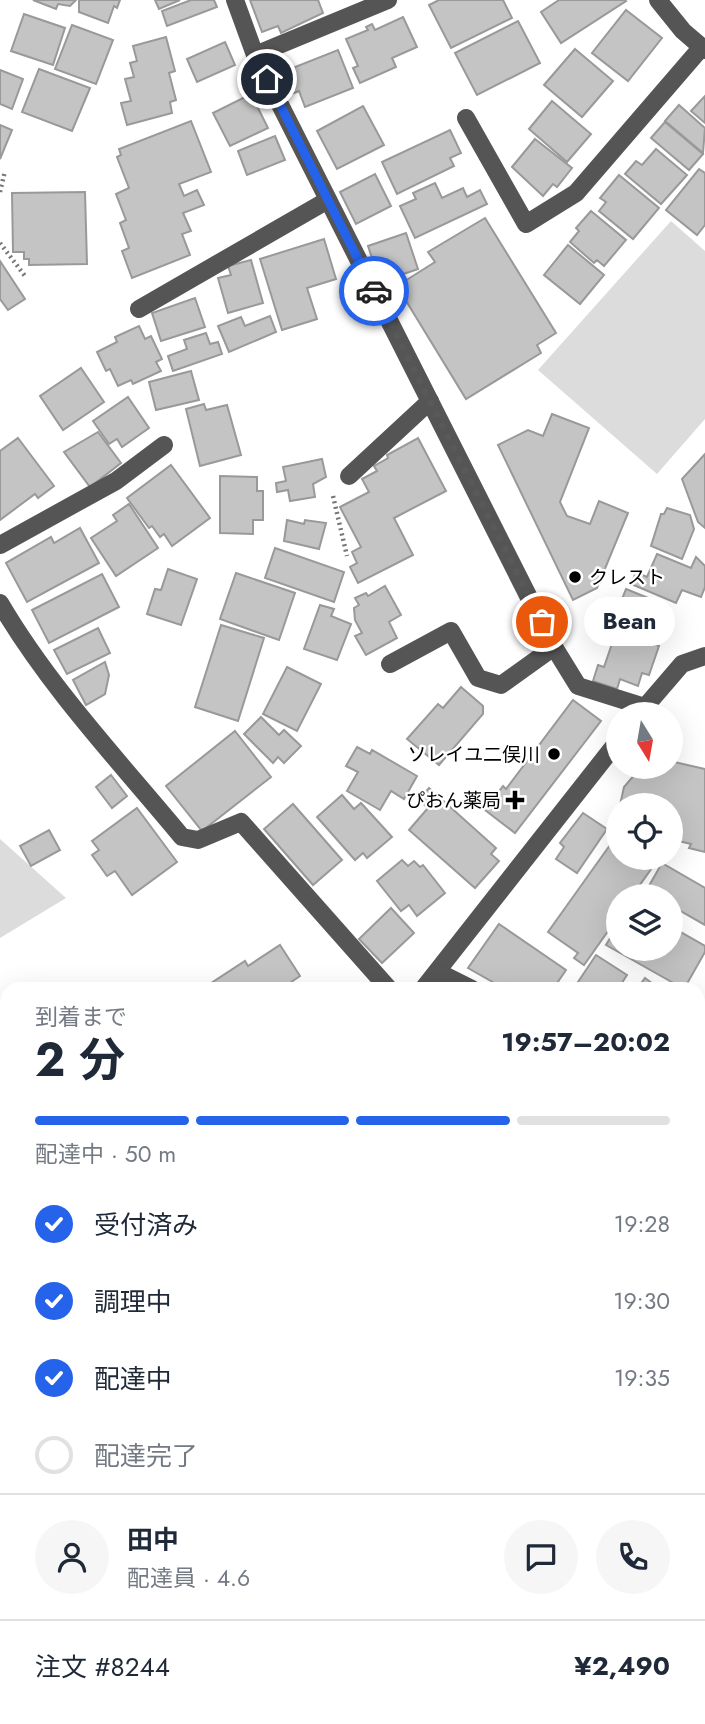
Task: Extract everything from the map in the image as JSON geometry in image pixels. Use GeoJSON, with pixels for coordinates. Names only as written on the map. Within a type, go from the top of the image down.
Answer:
{"type":"FeatureCollection","features":[{"type":"Feature","properties":{"kind":"street"},"geometry":{"type":"LineString","coordinates":[[235,0],[255,55],[554,647],[578,686],[619,702]]}},
{"type":"Feature","properties":{"kind":"street"},"geometry":{"type":"LineString","coordinates":[[255,55],[388,0]]}},
{"type":"Feature","properties":{"kind":"street"},"geometry":{"type":"LineString","coordinates":[[466,118],[526,224],[576,193],[703,49],[658,0]]}},
{"type":"Feature","properties":{"kind":"street"},"geometry":{"type":"LineString","coordinates":[[139,309],[328,200]]}},
{"type":"Feature","properties":{"kind":"street"},"geometry":{"type":"LineString","coordinates":[[349,476],[429,401]]}},
{"type":"Feature","properties":{"kind":"street"},"geometry":{"type":"LineString","coordinates":[[0,545],[116,481],[164,445]]}},
{"type":"Feature","properties":{"kind":"street"},"geometry":{"type":"LineString","coordinates":[[0,603],[28,650],[55,686],[182,837],[198,840],[241,822],[383,982]]}},
{"type":"Feature","properties":{"kind":"street"},"geometry":{"type":"LineString","coordinates":[[390,664],[451,631],[478,678],[501,685],[554,647]]}},
{"type":"Feature","properties":{"kind":"street"},"geometry":{"type":"LineString","coordinates":[[650,702],[682,664],[705,656]]}},
{"type":"Feature","properties":{"kind":"street"},"geometry":{"type":"LineString","coordinates":[[430,982],[606,756]]}},
{"type":"Feature","properties":{"kind":"street"},"geometry":{"type":"LineString","coordinates":[[438,972],[458,982]]}},
{"type":"Feature","properties":{"kind":"path"},"geometry":{"type":"LineString","coordinates":[[0,192],[5,171]]}},
{"type":"Feature","properties":{"kind":"path"},"geometry":{"type":"LineString","coordinates":[[0,243],[25,276]]}},
{"type":"Feature","properties":{"kind":"path"},"geometry":{"type":"LineString","coordinates":[[346,556],[332,493],[349,476]]}},
{"type":"Feature","properties":{"kind":"shaded area"},"geometry":{"type":"Polygon","coordinates":[[[671,221],[705,251],[705,419],[657,474],[538,370],[671,221]]]}},
{"type":"Feature","properties":{"kind":"shaded area"},"geometry":{"type":"Polygon","coordinates":[[[0,839],[66,898],[0,938],[0,839]]]}},
{"type":"Feature","properties":{"kind":"building"},"geometry":{"type":"Polygon","coordinates":[[[33,0],[76,0],[70,6],[58,4],[56,9],[33,0]]]}},
{"type":"Feature","properties":{"kind":"building"},"geometry":{"type":"Polygon","coordinates":[[[79,0],[120,0],[117,8],[114,6],[108,23],[79,12],[79,0]]]}},
{"type":"Feature","properties":{"kind":"building"},"geometry":{"type":"Polygon","coordinates":[[[155,0],[180,0],[159,9],[155,0]]]}},
{"type":"Feature","properties":{"kind":"building"},"geometry":{"type":"Polygon","coordinates":[[[191,0],[214,0],[217,7],[167,26],[162,11],[191,0]]]}},
{"type":"Feature","properties":{"kind":"building"},"geometry":{"type":"Polygon","coordinates":[[[250,0],[318,0],[323,13],[281,33],[278,26],[262,32],[250,0]]]}},
{"type":"Feature","properties":{"kind":"building"},"geometry":{"type":"Polygon","coordinates":[[[439,0],[503,0],[512,18],[451,48],[429,5],[439,0]]]}},
{"type":"Feature","properties":{"kind":"building"},"geometry":{"type":"Polygon","coordinates":[[[559,0],[626,1],[561,43],[541,12],[559,0]]]}},
{"type":"Feature","properties":{"kind":"building"},"geometry":{"type":"Polygon","coordinates":[[[626,10],[662,38],[628,81],[592,53],[626,10]]]}},
{"type":"Feature","properties":{"kind":"building"},"geometry":{"type":"Polygon","coordinates":[[[24,14],[65,28],[53,65],[11,51],[24,14]]]}},
{"type":"Feature","properties":{"kind":"building"},"geometry":{"type":"Polygon","coordinates":[[[403,17],[417,47],[392,58],[396,67],[360,83],[353,68],[358,66],[346,39],[368,30],[366,27],[372,24],[375,30],[403,17]]]}},
{"type":"Feature","properties":{"kind":"building"},"geometry":{"type":"Polygon","coordinates":[[[518,21],[540,63],[477,95],[455,53],[518,21]]]}},
{"type":"Feature","properties":{"kind":"building"},"geometry":{"type":"Polygon","coordinates":[[[72,25],[113,40],[96,84],[55,69],[72,25]]]}},
{"type":"Feature","properties":{"kind":"building"},"geometry":{"type":"Polygon","coordinates":[[[166,37],[175,71],[169,73],[176,100],[170,102],[172,113],[127,125],[121,103],[131,101],[125,79],[134,77],[130,63],[137,61],[133,46],[166,37]]]}},
{"type":"Feature","properties":{"kind":"building"},"geometry":{"type":"Polygon","coordinates":[[[225,42],[235,65],[197,82],[187,59],[225,42]]]}},
{"type":"Feature","properties":{"kind":"building"},"geometry":{"type":"Polygon","coordinates":[[[575,49],[613,81],[582,117],[544,85],[575,49]]]}},
{"type":"Feature","properties":{"kind":"building"},"geometry":{"type":"Polygon","coordinates":[[[338,50],[353,88],[305,107],[299,91],[289,95],[284,84],[290,81],[285,71],[338,50]]]}},
{"type":"Feature","properties":{"kind":"building"},"geometry":{"type":"Polygon","coordinates":[[[39,69],[90,88],[72,131],[22,112],[39,69]]]}},
{"type":"Feature","properties":{"kind":"building"},"geometry":{"type":"Polygon","coordinates":[[[0,70],[23,79],[12,109],[0,104],[0,70]]]}},
{"type":"Feature","properties":{"kind":"building"},"geometry":{"type":"Polygon","coordinates":[[[251,94],[268,128],[230,146],[213,113],[251,94]]]}},
{"type":"Feature","properties":{"kind":"building"},"geometry":{"type":"Polygon","coordinates":[[[705,96],[705,123],[691,111],[705,96]]]}},
{"type":"Feature","properties":{"kind":"building"},"geometry":{"type":"Polygon","coordinates":[[[552,101],[591,134],[567,162],[529,129],[552,101]]]}},
{"type":"Feature","properties":{"kind":"building"},"geometry":{"type":"Polygon","coordinates":[[[679,105],[705,128],[703,153],[665,121],[679,105]]]}},
{"type":"Feature","properties":{"kind":"building"},"geometry":{"type":"Polygon","coordinates":[[[363,106],[384,145],[337,169],[317,131],[363,106]]]}},
{"type":"Feature","properties":{"kind":"building"},"geometry":{"type":"Polygon","coordinates":[[[191,121],[211,172],[179,184],[184,196],[197,190],[204,205],[183,213],[191,231],[182,234],[190,255],[132,278],[122,251],[129,248],[120,223],[126,220],[116,194],[129,188],[117,157],[121,155],[119,149],[191,121]]]}},
{"type":"Feature","properties":{"kind":"building"},"geometry":{"type":"Polygon","coordinates":[[[665,122],[703,154],[689,170],[651,138],[665,122]]]}},
{"type":"Feature","properties":{"kind":"building"},"geometry":{"type":"Polygon","coordinates":[[[0,125],[12,130],[0,159],[0,125]]]}},
{"type":"Feature","properties":{"kind":"building"},"geometry":{"type":"Polygon","coordinates":[[[450,130],[461,153],[450,158],[454,166],[397,194],[382,162],[450,130]]]}},
{"type":"Feature","properties":{"kind":"building"},"geometry":{"type":"Polygon","coordinates":[[[275,136],[285,160],[247,175],[238,151],[275,136]]]}},
{"type":"Feature","properties":{"kind":"building"},"geometry":{"type":"Polygon","coordinates":[[[535,139],[572,168],[557,187],[553,184],[543,196],[512,167],[535,139]]]}},
{"type":"Feature","properties":{"kind":"building"},"geometry":{"type":"Polygon","coordinates":[[[656,149],[687,175],[661,204],[625,174],[636,161],[642,165],[656,149]]]}},
{"type":"Feature","properties":{"kind":"building"},"geometry":{"type":"Polygon","coordinates":[[[699,169],[705,173],[705,225],[697,235],[666,210],[699,169]]]}},
{"type":"Feature","properties":{"kind":"building"},"geometry":{"type":"Polygon","coordinates":[[[375,174],[391,206],[356,224],[340,192],[375,174]]]}},
{"type":"Feature","properties":{"kind":"building"},"geometry":{"type":"Polygon","coordinates":[[[619,175],[659,208],[633,239],[599,211],[606,202],[600,198],[619,175]]]}},
{"type":"Feature","properties":{"kind":"building"},"geometry":{"type":"Polygon","coordinates":[[[435,183],[442,198],[463,188],[467,197],[480,190],[487,204],[415,238],[400,206],[416,199],[413,193],[435,183]]]}},
{"type":"Feature","properties":{"kind":"building"},"geometry":{"type":"Polygon","coordinates":[[[85,192],[87,264],[29,265],[29,259],[24,259],[24,252],[13,252],[12,193],[85,192]]]}},
{"type":"Feature","properties":{"kind":"building"},"geometry":{"type":"Polygon","coordinates":[[[591,211],[626,240],[604,266],[597,260],[594,263],[570,242],[579,231],[576,228],[591,211]]]}},
{"type":"Feature","properties":{"kind":"building"},"geometry":{"type":"Polygon","coordinates":[[[485,218],[556,333],[537,345],[541,353],[466,399],[397,286],[435,262],[428,252],[485,218]]]}},
{"type":"Feature","properties":{"kind":"building"},"geometry":{"type":"Polygon","coordinates":[[[406,233],[418,269],[380,282],[378,276],[374,278],[368,260],[372,258],[368,246],[406,233]]]}},
{"type":"Feature","properties":{"kind":"building"},"geometry":{"type":"Polygon","coordinates":[[[324,239],[336,279],[307,288],[317,319],[282,330],[260,259],[324,239]]]}},
{"type":"Feature","properties":{"kind":"building"},"geometry":{"type":"Polygon","coordinates":[[[568,245],[604,275],[580,304],[544,275],[568,245]]]}},
{"type":"Feature","properties":{"kind":"building"},"geometry":{"type":"Polygon","coordinates":[[[251,260],[263,303],[228,313],[218,278],[231,275],[228,266],[251,260]]]}},
{"type":"Feature","properties":{"kind":"building"},"geometry":{"type":"Polygon","coordinates":[[[0,261],[25,299],[8,310],[0,299],[0,261]]]}},
{"type":"Feature","properties":{"kind":"building"},"geometry":{"type":"Polygon","coordinates":[[[195,298],[205,327],[161,341],[152,313],[195,298]]]}},
{"type":"Feature","properties":{"kind":"building"},"geometry":{"type":"Polygon","coordinates":[[[270,316],[276,332],[229,352],[218,326],[241,317],[245,326],[270,316]]]}},
{"type":"Feature","properties":{"kind":"building"},"geometry":{"type":"Polygon","coordinates":[[[139,326],[145,339],[151,336],[162,359],[156,362],[161,371],[133,384],[131,380],[118,386],[110,369],[106,371],[97,352],[117,342],[115,337],[139,326]]]}},
{"type":"Feature","properties":{"kind":"building"},"geometry":{"type":"Polygon","coordinates":[[[206,333],[210,344],[218,342],[222,354],[173,371],[168,356],[187,349],[184,340],[206,333]]]}},
{"type":"Feature","properties":{"kind":"building"},"geometry":{"type":"Polygon","coordinates":[[[81,368],[104,402],[63,430],[40,396],[81,368]]]}},
{"type":"Feature","properties":{"kind":"building"},"geometry":{"type":"Polygon","coordinates":[[[191,371],[199,400],[156,410],[149,382],[191,371]]]}},
{"type":"Feature","properties":{"kind":"building"},"geometry":{"type":"Polygon","coordinates":[[[128,397],[149,428],[122,447],[117,439],[109,444],[93,421],[128,397]]]}},
{"type":"Feature","properties":{"kind":"building"},"geometry":{"type":"Polygon","coordinates":[[[204,404],[206,410],[227,405],[241,455],[200,466],[186,409],[204,404]]]}},
{"type":"Feature","properties":{"kind":"building"},"geometry":{"type":"Polygon","coordinates":[[[552,414],[589,428],[560,502],[567,516],[590,524],[599,501],[628,513],[597,588],[573,600],[498,445],[528,430],[543,436],[552,414]]]}},
{"type":"Feature","properties":{"kind":"building"},"geometry":{"type":"Polygon","coordinates":[[[98,432],[121,463],[90,487],[64,452],[98,432]]]}},
{"type":"Feature","properties":{"kind":"building"},"geometry":{"type":"Polygon","coordinates":[[[18,438],[54,486],[38,498],[35,494],[0,520],[0,451],[18,438]]]}},
{"type":"Feature","properties":{"kind":"building"},"geometry":{"type":"Polygon","coordinates":[[[418,438],[446,491],[394,518],[413,555],[358,583],[350,567],[357,563],[352,552],[361,547],[340,507],[369,492],[362,479],[377,471],[374,466],[388,458],[387,455],[418,438]]]}},
{"type":"Feature","properties":{"kind":"building"},"geometry":{"type":"Polygon","coordinates":[[[705,454],[705,528],[698,522],[682,479],[705,454]]]}},
{"type":"Feature","properties":{"kind":"building"},"geometry":{"type":"Polygon","coordinates":[[[322,459],[326,477],[313,484],[315,497],[290,501],[288,490],[277,492],[276,483],[286,481],[283,467],[322,459]]]}},
{"type":"Feature","properties":{"kind":"building"},"geometry":{"type":"Polygon","coordinates":[[[171,465],[210,518],[172,546],[164,534],[160,537],[152,526],[149,528],[127,498],[171,465]]]}},
{"type":"Feature","properties":{"kind":"building"},"geometry":{"type":"Polygon","coordinates":[[[220,476],[257,477],[257,491],[263,491],[263,520],[253,520],[253,534],[220,533],[220,476]]]}},
{"type":"Feature","properties":{"kind":"building"},"geometry":{"type":"Polygon","coordinates":[[[129,504],[158,548],[116,576],[91,538],[117,521],[113,515],[129,504]]]}},
{"type":"Feature","properties":{"kind":"building"},"geometry":{"type":"Polygon","coordinates":[[[667,508],[690,515],[694,529],[682,559],[651,546],[661,514],[664,514],[667,508]]]}},
{"type":"Feature","properties":{"kind":"building"},"geometry":{"type":"Polygon","coordinates":[[[287,520],[304,524],[305,520],[326,523],[319,549],[284,541],[287,520]]]}},
{"type":"Feature","properties":{"kind":"building"},"geometry":{"type":"Polygon","coordinates":[[[80,528],[99,563],[27,602],[6,563],[51,537],[54,543],[80,528]]]}},
{"type":"Feature","properties":{"kind":"building"},"geometry":{"type":"Polygon","coordinates":[[[275,548],[344,572],[334,602],[265,578],[275,548]]]}},
{"type":"Feature","properties":{"kind":"building"},"geometry":{"type":"Polygon","coordinates":[[[657,554],[691,568],[696,557],[705,566],[705,587],[701,597],[682,590],[676,603],[631,584],[636,572],[647,577],[657,554]]]}},
{"type":"Feature","properties":{"kind":"building"},"geometry":{"type":"Polygon","coordinates":[[[168,569],[197,579],[181,625],[147,614],[155,589],[161,590],[168,569]]]}},
{"type":"Feature","properties":{"kind":"building"},"geometry":{"type":"Polygon","coordinates":[[[236,573],[295,593],[279,640],[220,619],[236,573]]]}},
{"type":"Feature","properties":{"kind":"building"},"geometry":{"type":"Polygon","coordinates":[[[102,574],[119,607],[49,643],[32,610],[102,574]]]}},
{"type":"Feature","properties":{"kind":"building"},"geometry":{"type":"Polygon","coordinates":[[[385,586],[401,615],[389,622],[397,638],[366,655],[355,636],[362,633],[355,620],[354,608],[359,605],[355,598],[366,593],[368,596],[385,586]]]}},
{"type":"Feature","properties":{"kind":"building"},"geometry":{"type":"Polygon","coordinates":[[[626,589],[668,606],[653,643],[611,627],[626,589]]]}},
{"type":"Feature","properties":{"kind":"building"},"geometry":{"type":"Polygon","coordinates":[[[320,605],[334,609],[331,616],[351,624],[337,660],[304,649],[320,605]]]}},
{"type":"Feature","properties":{"kind":"building"},"geometry":{"type":"Polygon","coordinates":[[[221,625],[264,638],[238,721],[195,707],[221,625]]]}},
{"type":"Feature","properties":{"kind":"building"},"geometry":{"type":"Polygon","coordinates":[[[98,628],[110,653],[67,674],[54,650],[98,628]]]}},
{"type":"Feature","properties":{"kind":"building"},"geometry":{"type":"Polygon","coordinates":[[[616,632],[659,646],[649,675],[642,673],[638,686],[620,679],[617,689],[593,681],[598,665],[604,667],[616,632]]]}},
{"type":"Feature","properties":{"kind":"building"},"geometry":{"type":"Polygon","coordinates":[[[105,662],[109,675],[105,694],[86,705],[73,680],[105,662]]]}},
{"type":"Feature","properties":{"kind":"building"},"geometry":{"type":"Polygon","coordinates":[[[287,667],[321,684],[297,731],[263,714],[287,667]]]}},
{"type":"Feature","properties":{"kind":"building"},"geometry":{"type":"Polygon","coordinates":[[[461,687],[483,706],[483,714],[439,765],[407,739],[438,704],[443,708],[461,687]]]}},
{"type":"Feature","properties":{"kind":"building","name":"ソレイユ二俣川"},"geometry":{"type":"Polygon","coordinates":[[[573,700],[601,721],[515,833],[485,810],[503,786],[506,789],[573,700]]]}},
{"type":"Feature","properties":{"kind":"building"},"geometry":{"type":"Polygon","coordinates":[[[261,717],[279,735],[284,730],[301,746],[284,763],[278,757],[273,763],[244,734],[261,717]]]}},
{"type":"Feature","properties":{"kind":"building"},"geometry":{"type":"Polygon","coordinates":[[[235,731],[271,777],[202,831],[166,786],[235,731]]]}},
{"type":"Feature","properties":{"kind":"building"},"geometry":{"type":"Polygon","coordinates":[[[357,747],[370,754],[372,750],[417,776],[404,799],[391,791],[380,810],[347,791],[358,772],[346,766],[357,747]]]}},
{"type":"Feature","properties":{"kind":"building"},"geometry":{"type":"Polygon","coordinates":[[[683,764],[705,769],[705,852],[689,848],[691,844],[683,842],[683,793],[623,793],[631,779],[683,779],[683,764]]]}},
{"type":"Feature","properties":{"kind":"building"},"geometry":{"type":"Polygon","coordinates":[[[111,775],[127,796],[112,808],[96,787],[111,775]]]}},
{"type":"Feature","properties":{"kind":"building"},"geometry":{"type":"Polygon","coordinates":[[[429,788],[496,848],[491,854],[499,861],[475,888],[409,830],[428,808],[419,800],[429,788]]]}},
{"type":"Feature","properties":{"kind":"building"},"geometry":{"type":"Polygon","coordinates":[[[342,795],[354,809],[361,803],[392,837],[367,858],[363,853],[355,860],[317,817],[342,795]]]}},
{"type":"Feature","properties":{"kind":"building"},"geometry":{"type":"Polygon","coordinates":[[[293,804],[342,860],[313,885],[264,829],[293,804]]]}},
{"type":"Feature","properties":{"kind":"building"},"geometry":{"type":"Polygon","coordinates":[[[137,808],[177,862],[132,895],[115,871],[107,876],[92,855],[99,850],[92,841],[137,808]]]}},
{"type":"Feature","properties":{"kind":"building"},"geometry":{"type":"Polygon","coordinates":[[[583,813],[606,828],[577,873],[556,859],[564,847],[560,843],[583,813]]]}},
{"type":"Feature","properties":{"kind":"building"},"geometry":{"type":"Polygon","coordinates":[[[49,830],[60,850],[31,866],[20,846],[49,830]]]}},
{"type":"Feature","properties":{"kind":"building"},"geometry":{"type":"Polygon","coordinates":[[[606,851],[606,870],[650,870],[641,884],[606,884],[606,934],[584,965],[574,958],[578,953],[548,932],[606,851]]]}},
{"type":"Feature","properties":{"kind":"building"},"geometry":{"type":"Polygon","coordinates":[[[402,860],[408,866],[414,861],[420,867],[423,865],[445,893],[417,916],[409,905],[401,911],[377,881],[402,860]]]}},
{"type":"Feature","properties":{"kind":"building"},"geometry":{"type":"Polygon","coordinates":[[[658,870],[674,870],[705,888],[705,925],[683,912],[683,884],[650,884],[658,870]]]}},
{"type":"Feature","properties":{"kind":"building"},"geometry":{"type":"Polygon","coordinates":[[[391,908],[414,933],[382,963],[359,939],[391,908]]]}},
{"type":"Feature","properties":{"kind":"building"},"geometry":{"type":"Polygon","coordinates":[[[499,924],[566,970],[558,982],[493,982],[468,968],[499,924]]]}},
{"type":"Feature","properties":{"kind":"building"},"geometry":{"type":"Polygon","coordinates":[[[683,933],[705,946],[705,952],[688,982],[672,982],[634,961],[683,961],[683,933]]]}},
{"type":"Feature","properties":{"kind":"building"},"geometry":{"type":"Polygon","coordinates":[[[280,945],[300,976],[291,982],[213,982],[245,961],[248,966],[280,945]]]}},
{"type":"Feature","properties":{"kind":"building"},"geometry":{"type":"Polygon","coordinates":[[[596,955],[627,975],[622,982],[578,982],[596,955]]]}},
{"type":"Feature","properties":{"kind":"way so far"},"geometry":{"type":"LineString","coordinates":[[374,291],[542,622]]}},
{"type":"Feature","properties":{"kind":"place","name":"クレスト"},"geometry":{"type":"Point","coordinates":[575,577]}},
{"type":"Feature","properties":{"kind":"place","name":"Bean"},"geometry":{"type":"Point","coordinates":[542,622]}},
{"type":"Feature","properties":{"kind":"place","name":"ソレイユ二俣川"},"geometry":{"type":"Point","coordinates":[554,754]}},
{"type":"Feature","properties":{"kind":"place","name":"ぴおん薬局"},"geometry":{"type":"Point","coordinates":[515,800]}},
{"type":"Feature","properties":{"kind":"route"},"geometry":{"type":"LineString","coordinates":[[267,79],[374,291]]}}]}
